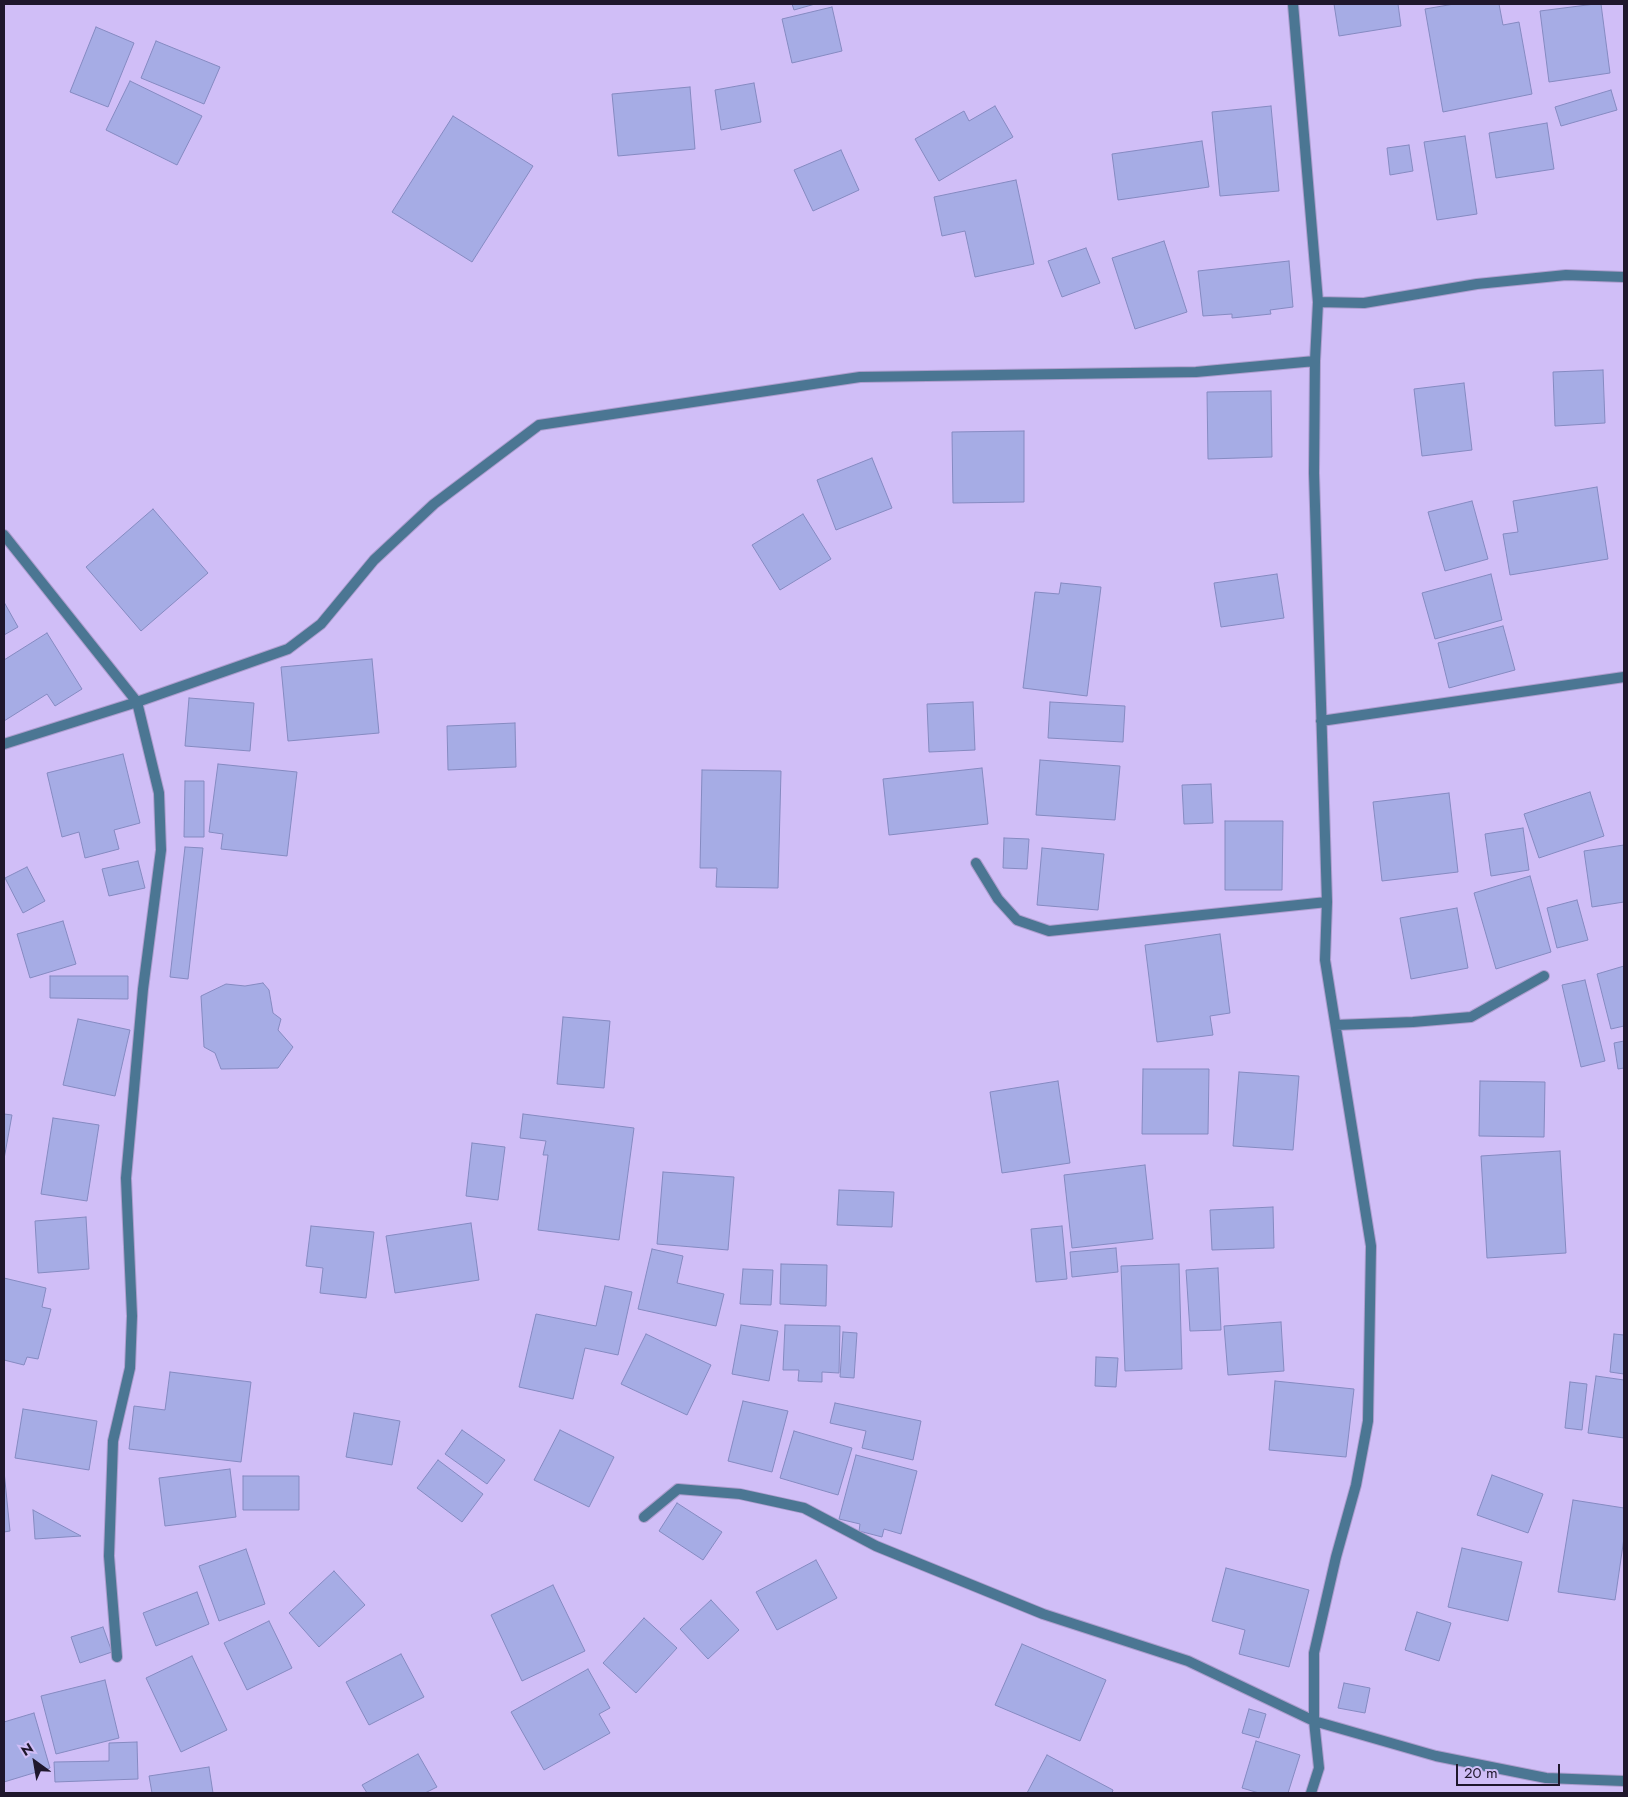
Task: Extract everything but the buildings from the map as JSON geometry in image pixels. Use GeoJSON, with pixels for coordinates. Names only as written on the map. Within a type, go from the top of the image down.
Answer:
{"type":"FeatureCollection","features":[{"type":"Feature","properties":{"kind":"street"},"geometry":{"type":"LineString","coordinates":[[1293,4],[1318,302],[1315,361],[1314,473],[1327,902],[1325,960],[1371,1246],[1368,1421],[1356,1485],[1336,1557],[1314,1653],[1314,1721],[1319,1768],[1312,1793]]}},
{"type":"Feature","properties":{"kind":"street"},"geometry":{"type":"LineString","coordinates":[[1318,302],[1364,303],[1477,284],[1566,275],[1624,277]]}},
{"type":"Feature","properties":{"kind":"street"},"geometry":{"type":"LineString","coordinates":[[4,744],[137,702],[288,649],[321,624],[374,560],[434,504],[539,425],[860,377],[1196,372],[1315,361]]}},
{"type":"Feature","properties":{"kind":"street"},"geometry":{"type":"LineString","coordinates":[[4,535],[137,702],[159,793],[161,850],[143,989],[126,1178],[132,1316],[130,1368],[113,1441],[109,1556],[117,1657]]}},
{"type":"Feature","properties":{"kind":"street"},"geometry":{"type":"LineString","coordinates":[[1321,721],[1624,677]]}},
{"type":"Feature","properties":{"kind":"street"},"geometry":{"type":"LineString","coordinates":[[976,863],[998,899],[1017,920],[1048,931],[1327,902]]}},
{"type":"Feature","properties":{"kind":"street"},"geometry":{"type":"LineString","coordinates":[[1336,1025],[1413,1022],[1471,1017],[1544,976]]}},
{"type":"Feature","properties":{"kind":"street"},"geometry":{"type":"LineString","coordinates":[[644,1517],[678,1489],[740,1494],[804,1508],[885,1550],[1043,1614],[1188,1661],[1314,1721],[1436,1756],[1546,1778],[1624,1781]]}}]}
